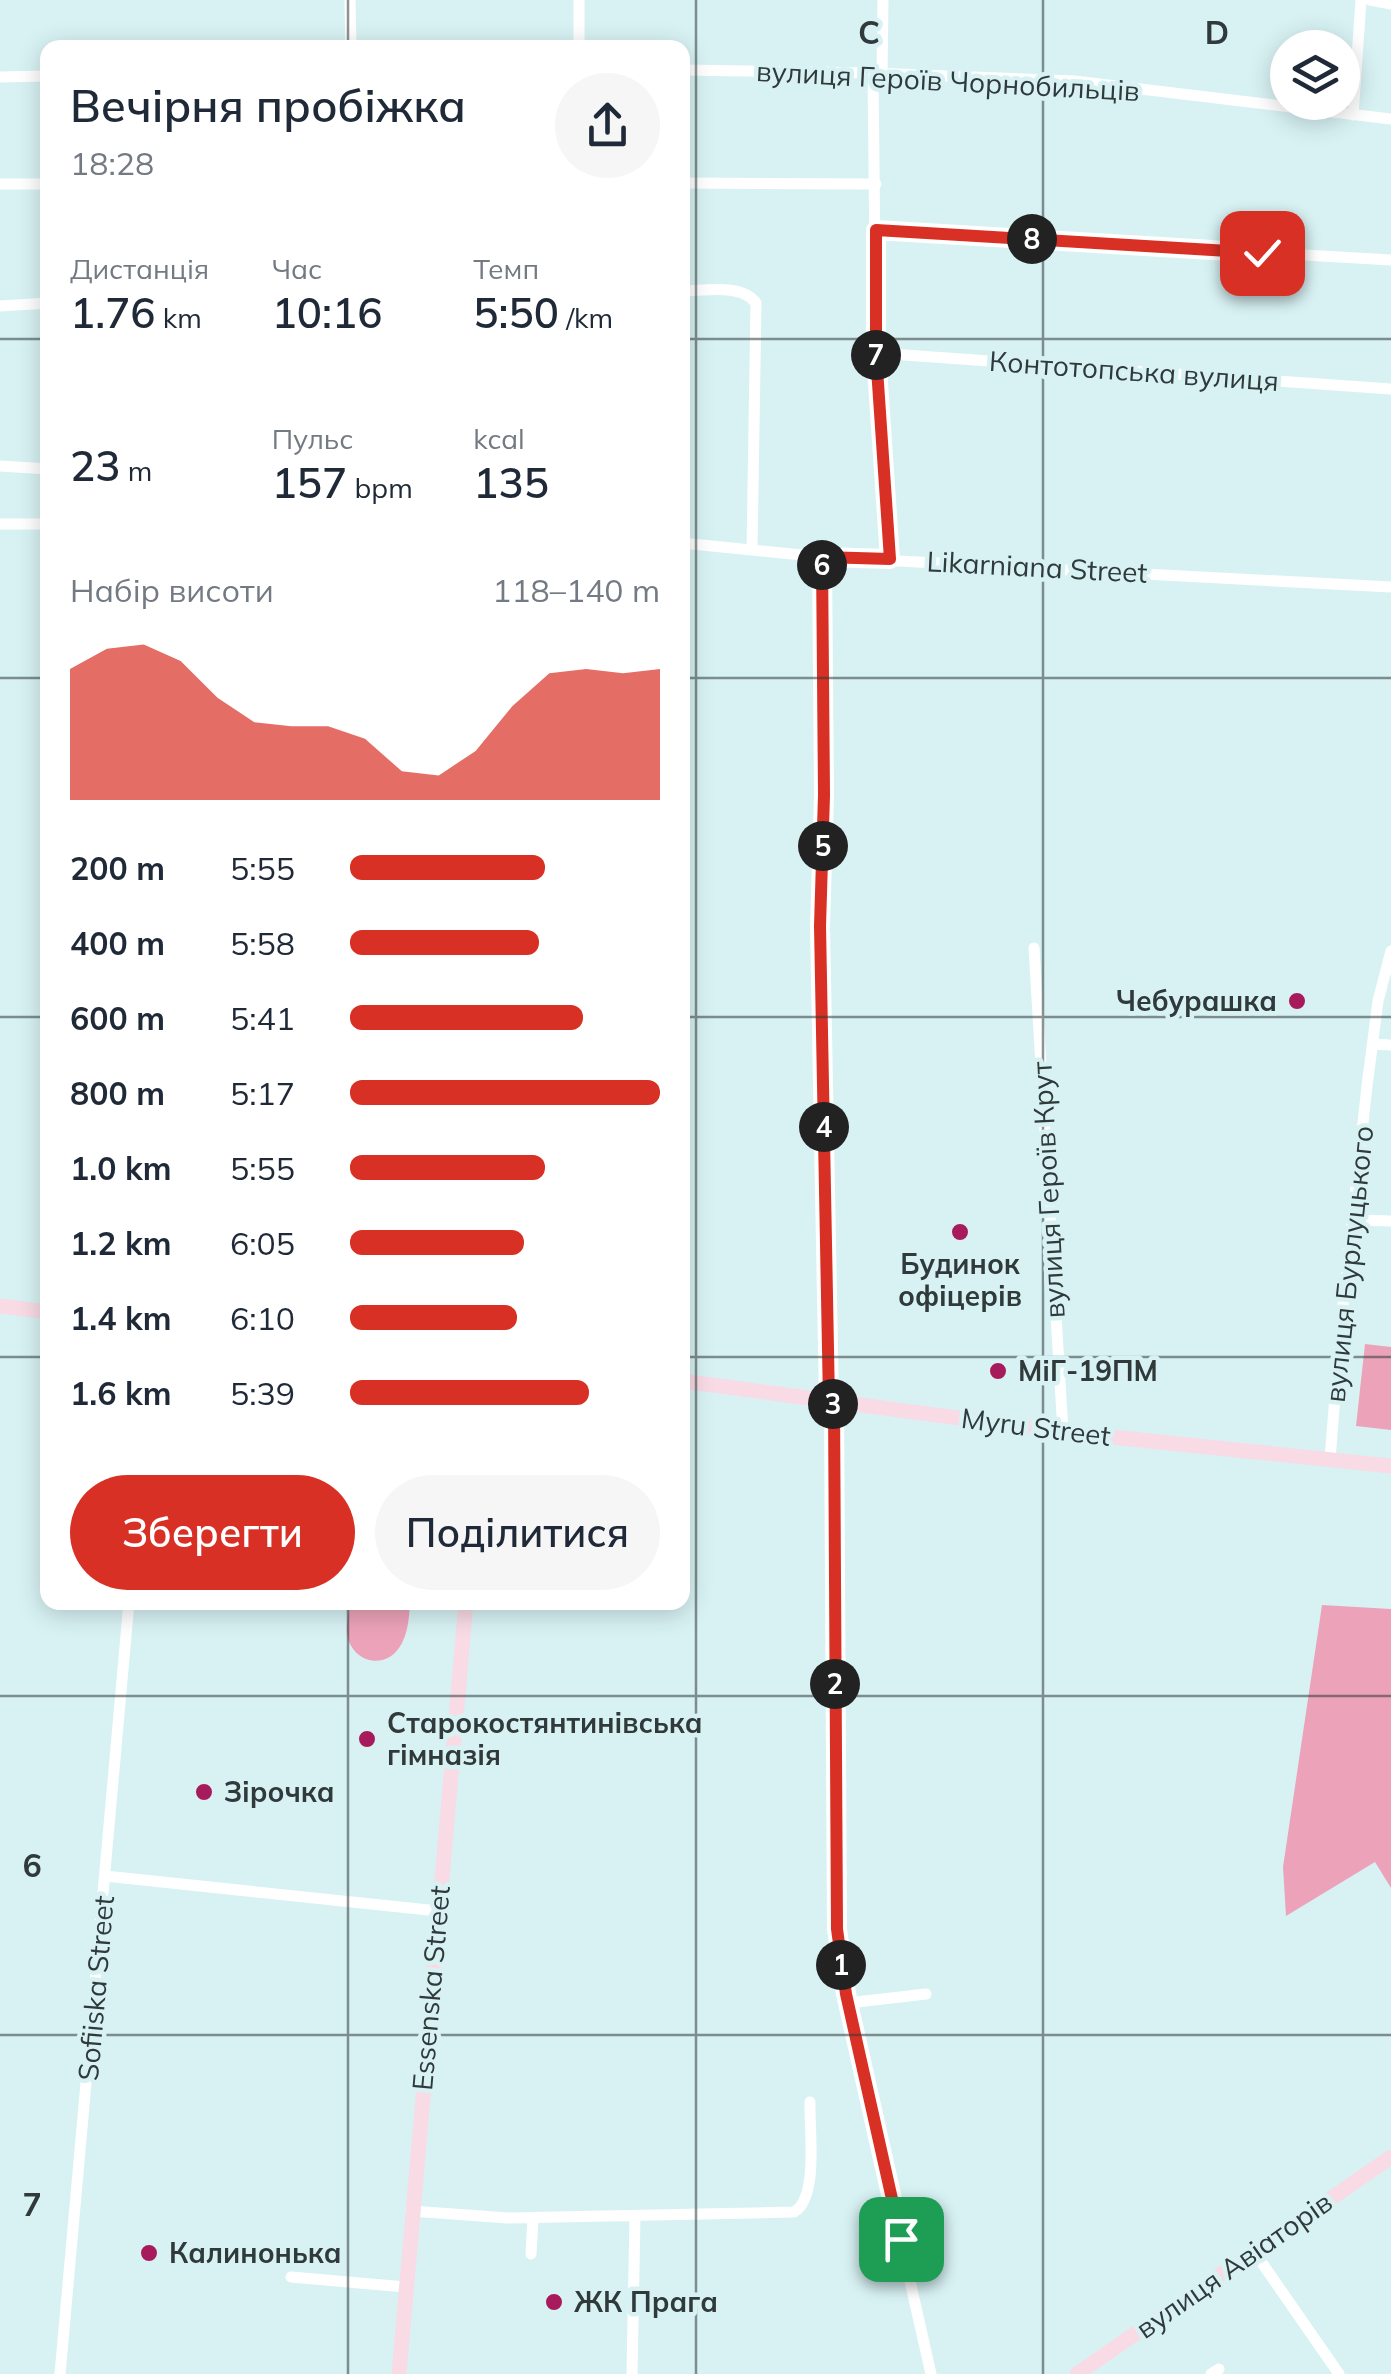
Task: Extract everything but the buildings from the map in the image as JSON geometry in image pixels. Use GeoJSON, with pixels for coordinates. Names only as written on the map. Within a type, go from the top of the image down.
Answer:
{"type":"FeatureCollection","features":[{"type":"Feature","properties":{"kind":"street"},"geometry":{"type":"LineString","coordinates":[[350,0],[351,40]]}},
{"type":"Feature","properties":{"kind":"street"},"geometry":{"type":"LineString","coordinates":[[579,0],[579,40]]}},
{"type":"Feature","properties":{"kind":"street"},"geometry":{"type":"LineString","coordinates":[[882,0],[876,354],[890,559]]}},
{"type":"Feature","properties":{"kind":"street"},"geometry":{"type":"LineString","coordinates":[[1359,30],[1361,0]]}},
{"type":"Feature","properties":{"kind":"street"},"geometry":{"type":"LineString","coordinates":[[1370,0],[1391,4]]}},
{"type":"Feature","properties":{"kind":"street","name":"вулиця Героїв Чорнобильців"},"geometry":{"type":"LineString","coordinates":[[690,70],[1074,81],[1270,105]]}},
{"type":"Feature","properties":{"kind":"street"},"geometry":{"type":"LineString","coordinates":[[0,77],[40,76]]}},
{"type":"Feature","properties":{"kind":"street","name":"вулиця Героїв Чорнобильців"},"geometry":{"type":"LineString","coordinates":[[1360,116],[1391,119]]}},
{"type":"Feature","properties":{"kind":"street"},"geometry":{"type":"LineString","coordinates":[[690,183],[876,184]]}},
{"type":"Feature","properties":{"kind":"street"},"geometry":{"type":"LineString","coordinates":[[0,184],[40,184]]}},
{"type":"Feature","properties":{"kind":"street"},"geometry":{"type":"LineString","coordinates":[[876,230],[1391,260]]}},
{"type":"Feature","properties":{"kind":"street"},"geometry":{"type":"LineString","coordinates":[[690,291],[737,290],[750,294],[756,302],[752,550]]}},
{"type":"Feature","properties":{"kind":"street"},"geometry":{"type":"LineString","coordinates":[[0,306],[40,304]]}},
{"type":"Feature","properties":{"kind":"street","name":"Контотопська вулиця"},"geometry":{"type":"LineString","coordinates":[[876,354],[1391,389]]}},
{"type":"Feature","properties":{"kind":"street"},"geometry":{"type":"LineString","coordinates":[[0,466],[40,468]]}},
{"type":"Feature","properties":{"kind":"street"},"geometry":{"type":"LineString","coordinates":[[0,524],[40,524]]}},
{"type":"Feature","properties":{"kind":"street","name":"Likarniana Street"},"geometry":{"type":"LineString","coordinates":[[690,544],[822,557],[1391,587]]}},
{"type":"Feature","properties":{"kind":"street"},"geometry":{"type":"LineString","coordinates":[[822,557],[824,795],[820,926],[837,1929],[848,2003],[931,2374]]}},
{"type":"Feature","properties":{"kind":"street","name":"вулиця Героїв Крут"},"geometry":{"type":"LineString","coordinates":[[1034,948],[1064,1432]]}},
{"type":"Feature","properties":{"kind":"street","name":"вулиця Бурлуцького"},"geometry":{"type":"LineString","coordinates":[[1330,1459],[1340,1333],[1378,1001],[1391,951]]}},
{"type":"Feature","properties":{"kind":"street"},"geometry":{"type":"LineString","coordinates":[[1373,1044],[1391,1045]]}},
{"type":"Feature","properties":{"kind":"street"},"geometry":{"type":"LineString","coordinates":[[1354,1220],[1391,1222]]}},
{"type":"Feature","properties":{"kind":"street"},"geometry":{"type":"LineString","coordinates":[[0,1306],[40,1311]]}},
{"type":"Feature","properties":{"kind":"street","name":"Myru Street"},"geometry":{"type":"LineString","coordinates":[[690,1382],[1064,1432],[1391,1466]]}},
{"type":"Feature","properties":{"kind":"street","name":"Sofiiska Street"},"geometry":{"type":"LineString","coordinates":[[60,2374],[128,1610]]}},
{"type":"Feature","properties":{"kind":"street","name":"Essenska Street"},"geometry":{"type":"LineString","coordinates":[[399,2374],[465,1610]]}},
{"type":"Feature","properties":{"kind":"street"},"geometry":{"type":"LineString","coordinates":[[104,1876],[438,1912]]}},
{"type":"Feature","properties":{"kind":"street"},"geometry":{"type":"LineString","coordinates":[[848,2003],[926,1994]]}},
{"type":"Feature","properties":{"kind":"street"},"geometry":{"type":"LineString","coordinates":[[411,2211],[533,2218],[800,2210],[811,2180],[810,2102]]}},
{"type":"Feature","properties":{"kind":"street","name":"вулиця Авіаторів"},"geometry":{"type":"LineString","coordinates":[[1077,2374],[1391,2156]]}},
{"type":"Feature","properties":{"kind":"street"},"geometry":{"type":"LineString","coordinates":[[632,2374],[635,2216]]}},
{"type":"Feature","properties":{"kind":"street"},"geometry":{"type":"LineString","coordinates":[[531,2254],[533,2218]]}},
{"type":"Feature","properties":{"kind":"street"},"geometry":{"type":"LineString","coordinates":[[1254,2250],[1339,2374]]}},
{"type":"Feature","properties":{"kind":"street"},"geometry":{"type":"LineString","coordinates":[[292,2277],[405,2287]]}},
{"type":"Feature","properties":{"kind":"shaded area"},"geometry":{"type":"Polygon","coordinates":[[[1365,1344],[1391,1347],[1391,1430],[1356,1426],[1365,1344]]]}},
{"type":"Feature","properties":{"kind":"shaded area"},"geometry":{"type":"Polygon","coordinates":[[[1322,1605],[1391,1609],[1391,1888],[1375,1862],[1286,1916],[1283,1867],[1322,1605]]]}},
{"type":"Feature","properties":{"kind":"shaded area"},"geometry":{"type":"Polygon","coordinates":[[[349,1610],[409,1610],[399,1648],[377,1661],[355,1651],[347,1634],[349,1610]]]}},
{"type":"Feature","properties":{"kind":"place","name":"Чебурашка"},"geometry":{"type":"Point","coordinates":[1297,1001]}},
{"type":"Feature","properties":{"kind":"place","name":"Будинок офіцерів"},"geometry":{"type":"Point","coordinates":[960,1232]}},
{"type":"Feature","properties":{"kind":"place","name":"МіГ-19ПМ"},"geometry":{"type":"Point","coordinates":[998,1371]}},
{"type":"Feature","properties":{"kind":"place","name":"Старокостянтинівська гімназія"},"geometry":{"type":"Point","coordinates":[367,1739]}},
{"type":"Feature","properties":{"kind":"place","name":"Зірочка"},"geometry":{"type":"Point","coordinates":[204,1792]}},
{"type":"Feature","properties":{"kind":"place","name":"Калинонька"},"geometry":{"type":"Point","coordinates":[149,2253]}},
{"type":"Feature","properties":{"kind":"place","name":"ЖК Прага"},"geometry":{"type":"Point","coordinates":[554,2302]}},
{"type":"Feature","properties":{"kind":"route"},"geometry":{"type":"LineString","coordinates":[[901,2239],[846,1994],[837,1929],[834,1402],[829,1402],[820,926],[824,795],[822,557],[890,559],[876,354],[876,230],[1262,253]]}}]}
